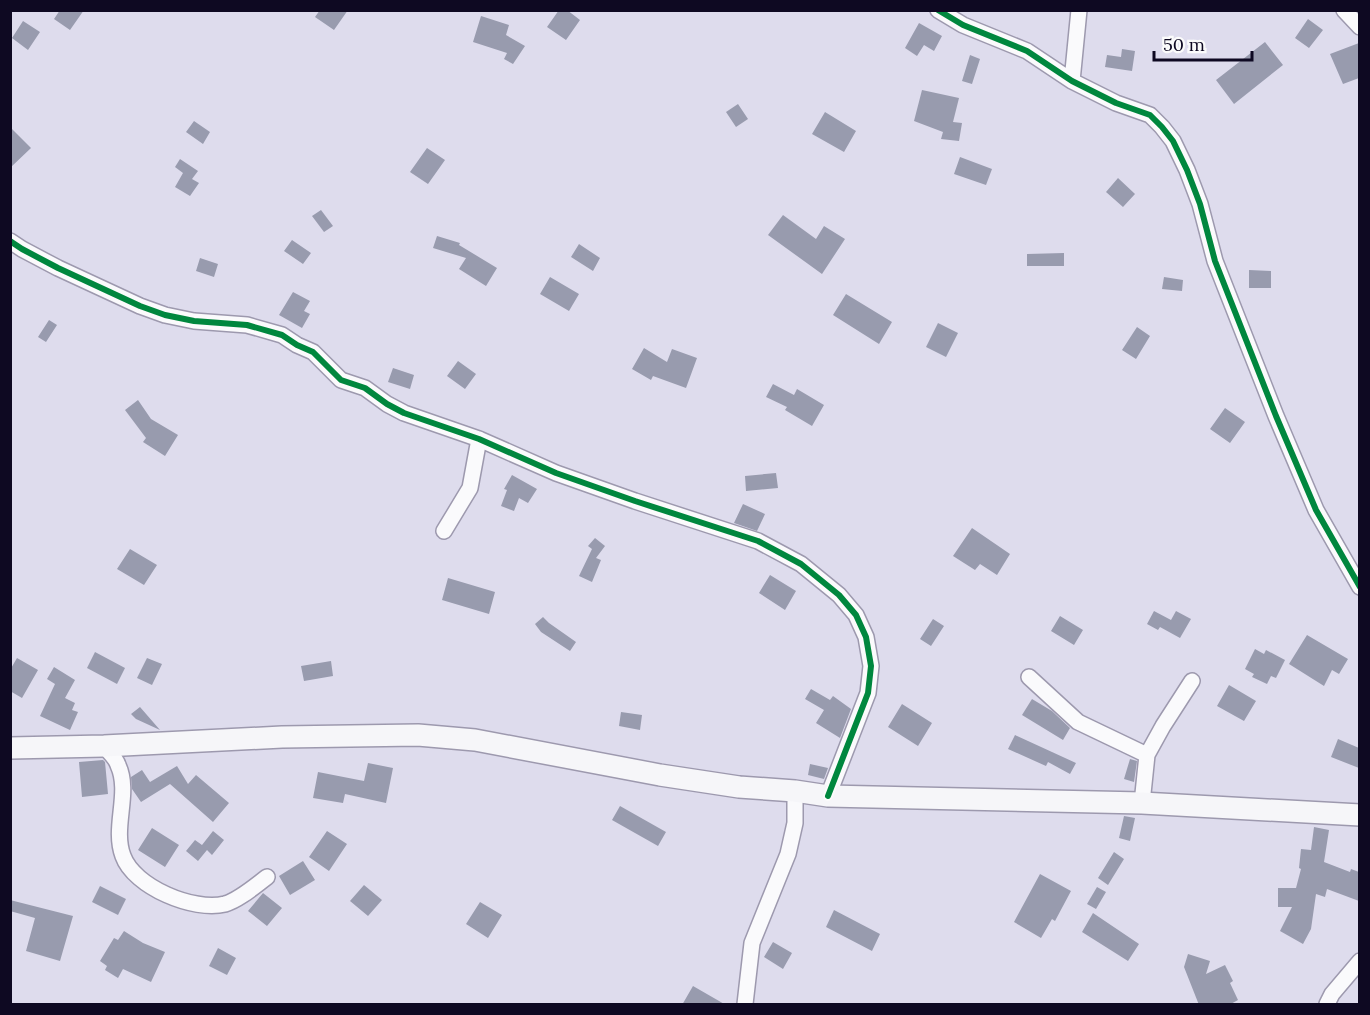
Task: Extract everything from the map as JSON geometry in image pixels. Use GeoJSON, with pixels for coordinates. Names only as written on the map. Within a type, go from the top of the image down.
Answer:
{"type":"FeatureCollection","features":[{"type":"Feature","properties":{"kind":"main road"},"geometry":{"type":"LineString","coordinates":[[10,748],[282,737],[418,735],[475,740],[660,775],[828,796],[1142,803],[1359,815]]}},
{"type":"Feature","properties":{"kind":"street"},"geometry":{"type":"LineString","coordinates":[[938,10],[963,25],[1027,51],[1072,81],[1116,103],[1150,115],[1173,141],[1200,204],[1215,261],[1276,416],[1316,510],[1359,587]]}},
{"type":"Feature","properties":{"kind":"street"},"geometry":{"type":"LineString","coordinates":[[1072,81],[1079,10]]}},
{"type":"Feature","properties":{"kind":"street"},"geometry":{"type":"LineString","coordinates":[[1344,10],[1359,27]]}},
{"type":"Feature","properties":{"kind":"street"},"geometry":{"type":"LineString","coordinates":[[10,240],[67,273],[156,312],[194,321],[247,325],[282,335],[313,352],[341,380],[365,388],[404,413],[479,439],[556,472],[635,501],[758,541],[801,564],[839,595],[856,615],[866,637],[871,666],[868,693],[828,796]]}},
{"type":"Feature","properties":{"kind":"street"},"geometry":{"type":"LineString","coordinates":[[444,531],[470,488],[479,439]]}},
{"type":"Feature","properties":{"kind":"street"},"geometry":{"type":"LineString","coordinates":[[1029,677],[1078,722],[1147,755]]}},
{"type":"Feature","properties":{"kind":"street"},"geometry":{"type":"LineString","coordinates":[[1142,803],[1147,755],[1192,681]]}},
{"type":"Feature","properties":{"kind":"street"},"geometry":{"type":"LineString","coordinates":[[104,746],[118,764],[122,789],[119,840],[123,858],[134,873],[170,896],[193,905],[211,907],[228,903],[267,877]]}},
{"type":"Feature","properties":{"kind":"street"},"geometry":{"type":"LineString","coordinates":[[745,1005],[752,943],[788,854],[795,823],[795,791]]}},
{"type":"Feature","properties":{"kind":"street"},"geometry":{"type":"LineString","coordinates":[[1327,1005],[1332,994],[1359,961]]}},
{"type":"Feature","properties":{"kind":"building"},"geometry":{"type":"Polygon","coordinates":[[[60,10],[84,10],[70,30],[54,19],[60,10]]]}},
{"type":"Feature","properties":{"kind":"building"},"geometry":{"type":"Polygon","coordinates":[[[320,10],[348,10],[334,30],[315,17],[320,10]]]}},
{"type":"Feature","properties":{"kind":"building"},"geometry":{"type":"Polygon","coordinates":[[[559,10],[567,10],[580,20],[566,40],[547,27],[559,10]]]}},
{"type":"Feature","properties":{"kind":"building"},"geometry":{"type":"Polygon","coordinates":[[[481,16],[509,25],[506,35],[525,46],[513,64],[504,59],[507,53],[473,42],[481,16]]]}},
{"type":"Feature","properties":{"kind":"building"},"geometry":{"type":"Polygon","coordinates":[[[1308,19],[1323,30],[1309,48],[1295,38],[1308,19]]]}},
{"type":"Feature","properties":{"kind":"building"},"geometry":{"type":"Polygon","coordinates":[[[23,21],[40,32],[28,50],[12,38],[23,21]]]}},
{"type":"Feature","properties":{"kind":"building"},"geometry":{"type":"Polygon","coordinates":[[[919,23],[942,36],[934,51],[924,45],[917,56],[905,48],[919,23]]]}},
{"type":"Feature","properties":{"kind":"building"},"geometry":{"type":"Polygon","coordinates":[[[1265,42],[1283,65],[1234,104],[1216,80],[1265,42]]]}},
{"type":"Feature","properties":{"kind":"building"},"geometry":{"type":"Polygon","coordinates":[[[1359,43],[1359,78],[1343,84],[1330,54],[1359,43]]]}},
{"type":"Feature","properties":{"kind":"building"},"geometry":{"type":"Polygon","coordinates":[[[1122,49],[1135,51],[1132,71],[1105,67],[1107,55],[1121,57],[1122,49]]]}},
{"type":"Feature","properties":{"kind":"building"},"geometry":{"type":"Polygon","coordinates":[[[970,55],[980,59],[972,84],[962,81],[970,55]]]}},
{"type":"Feature","properties":{"kind":"building"},"geometry":{"type":"Polygon","coordinates":[[[922,90],[959,98],[953,122],[962,123],[959,141],[941,139],[943,132],[914,121],[922,90]]]}},
{"type":"Feature","properties":{"kind":"building"},"geometry":{"type":"Polygon","coordinates":[[[738,104],[748,119],[736,127],[726,112],[738,104]]]}},
{"type":"Feature","properties":{"kind":"building"},"geometry":{"type":"Polygon","coordinates":[[[825,112],[856,131],[844,152],[812,134],[825,112]]]}},
{"type":"Feature","properties":{"kind":"building"},"geometry":{"type":"Polygon","coordinates":[[[194,121],[210,132],[203,144],[186,132],[194,121]]]}},
{"type":"Feature","properties":{"kind":"building"},"geometry":{"type":"Polygon","coordinates":[[[10,127],[31,148],[10,168],[10,127]]]}},
{"type":"Feature","properties":{"kind":"building"},"geometry":{"type":"Polygon","coordinates":[[[427,148],[445,160],[428,184],[410,172],[427,148]]]}},
{"type":"Feature","properties":{"kind":"building"},"geometry":{"type":"Polygon","coordinates":[[[960,157],[992,169],[986,185],[954,174],[960,157]]]}},
{"type":"Feature","properties":{"kind":"building"},"geometry":{"type":"Polygon","coordinates":[[[180,159],[198,171],[192,179],[199,183],[190,196],[175,187],[183,173],[175,167],[180,159]]]}},
{"type":"Feature","properties":{"kind":"building"},"geometry":{"type":"Polygon","coordinates":[[[1118,178],[1135,194],[1123,207],[1106,192],[1118,178]]]}},
{"type":"Feature","properties":{"kind":"building"},"geometry":{"type":"Polygon","coordinates":[[[321,210],[333,226],[324,232],[312,216],[321,210]]]}},
{"type":"Feature","properties":{"kind":"building"},"geometry":{"type":"Polygon","coordinates":[[[783,215],[816,239],[824,226],[845,239],[822,274],[768,235],[783,215]]]}},
{"type":"Feature","properties":{"kind":"building"},"geometry":{"type":"Polygon","coordinates":[[[437,236],[460,243],[459,245],[497,268],[486,286],[459,269],[466,258],[433,248],[437,236]]]}},
{"type":"Feature","properties":{"kind":"building"},"geometry":{"type":"Polygon","coordinates":[[[292,240],[311,253],[303,264],[284,251],[292,240]]]}},
{"type":"Feature","properties":{"kind":"building"},"geometry":{"type":"Polygon","coordinates":[[[579,244],[600,258],[593,271],[571,257],[579,244]]]}},
{"type":"Feature","properties":{"kind":"building"},"geometry":{"type":"Polygon","coordinates":[[[1064,253],[1064,266],[1027,266],[1027,254],[1064,253]]]}},
{"type":"Feature","properties":{"kind":"building"},"geometry":{"type":"Polygon","coordinates":[[[200,258],[218,264],[214,277],[196,271],[200,258]]]}},
{"type":"Feature","properties":{"kind":"building"},"geometry":{"type":"Polygon","coordinates":[[[1249,270],[1271,271],[1271,288],[1249,288],[1249,270]]]}},
{"type":"Feature","properties":{"kind":"building"},"geometry":{"type":"Polygon","coordinates":[[[550,277],[579,294],[569,311],[540,294],[550,277]]]}},
{"type":"Feature","properties":{"kind":"building"},"geometry":{"type":"Polygon","coordinates":[[[1164,277],[1183,280],[1182,291],[1162,289],[1164,277]]]}},
{"type":"Feature","properties":{"kind":"building"},"geometry":{"type":"Polygon","coordinates":[[[293,292],[310,301],[304,311],[310,314],[302,328],[279,315],[293,292]]]}},
{"type":"Feature","properties":{"kind":"building"},"geometry":{"type":"Polygon","coordinates":[[[846,294],[892,322],[879,344],[833,315],[846,294]]]}},
{"type":"Feature","properties":{"kind":"building"},"geometry":{"type":"Polygon","coordinates":[[[49,320],[57,325],[46,342],[38,337],[49,320]]]}},
{"type":"Feature","properties":{"kind":"building"},"geometry":{"type":"Polygon","coordinates":[[[938,323],[958,333],[946,357],[926,347],[938,323]]]}},
{"type":"Feature","properties":{"kind":"building"},"geometry":{"type":"Polygon","coordinates":[[[1137,327],[1150,336],[1136,359],[1122,350],[1137,327]]]}},
{"type":"Feature","properties":{"kind":"building"},"geometry":{"type":"Polygon","coordinates":[[[644,348],[667,362],[672,349],[697,358],[686,388],[653,376],[651,380],[632,369],[644,348]]]}},
{"type":"Feature","properties":{"kind":"building"},"geometry":{"type":"Polygon","coordinates":[[[458,361],[476,374],[465,389],[447,376],[458,361]]]}},
{"type":"Feature","properties":{"kind":"building"},"geometry":{"type":"Polygon","coordinates":[[[393,368],[414,375],[410,389],[388,382],[393,368]]]}},
{"type":"Feature","properties":{"kind":"building"},"geometry":{"type":"Polygon","coordinates":[[[773,384],[794,395],[797,389],[824,405],[812,426],[785,410],[787,407],[766,397],[773,384]]]}},
{"type":"Feature","properties":{"kind":"building"},"geometry":{"type":"Polygon","coordinates":[[[138,400],[151,419],[178,435],[165,456],[143,442],[146,438],[125,410],[138,400]]]}},
{"type":"Feature","properties":{"kind":"building"},"geometry":{"type":"Polygon","coordinates":[[[1225,408],[1245,422],[1230,443],[1210,429],[1225,408]]]}},
{"type":"Feature","properties":{"kind":"building"},"geometry":{"type":"Polygon","coordinates":[[[776,473],[778,488],[746,491],[745,476],[776,473]]]}},
{"type":"Feature","properties":{"kind":"building"},"geometry":{"type":"Polygon","coordinates":[[[512,475],[537,489],[528,503],[519,498],[514,511],[501,506],[507,490],[504,489],[512,475]]]}},
{"type":"Feature","properties":{"kind":"building"},"geometry":{"type":"Polygon","coordinates":[[[743,504],[765,514],[757,531],[734,523],[743,504]]]}},
{"type":"Feature","properties":{"kind":"building"},"geometry":{"type":"Polygon","coordinates":[[[972,528],[1010,554],[997,575],[980,564],[975,570],[953,556],[972,528]]]}},
{"type":"Feature","properties":{"kind":"building"},"geometry":{"type":"Polygon","coordinates":[[[595,538],[605,546],[596,558],[601,560],[592,582],[579,576],[592,549],[588,546],[595,538]]]}},
{"type":"Feature","properties":{"kind":"building"},"geometry":{"type":"Polygon","coordinates":[[[130,549],[157,565],[144,585],[117,569],[130,549]]]}},
{"type":"Feature","properties":{"kind":"building"},"geometry":{"type":"Polygon","coordinates":[[[770,575],[796,591],[785,610],[759,593],[770,575]]]}},
{"type":"Feature","properties":{"kind":"building"},"geometry":{"type":"Polygon","coordinates":[[[448,578],[495,592],[489,614],[442,600],[448,578]]]}},
{"type":"Feature","properties":{"kind":"building"},"geometry":{"type":"Polygon","coordinates":[[[1154,611],[1171,620],[1176,611],[1191,619],[1180,638],[1160,627],[1158,630],[1147,624],[1154,611]]]}},
{"type":"Feature","properties":{"kind":"building"},"geometry":{"type":"Polygon","coordinates":[[[1060,616],[1083,630],[1074,645],[1051,631],[1060,616]]]}},
{"type":"Feature","properties":{"kind":"building"},"geometry":{"type":"Polygon","coordinates":[[[543,617],[576,642],[570,651],[541,632],[535,624],[543,617]]]}},
{"type":"Feature","properties":{"kind":"building"},"geometry":{"type":"Polygon","coordinates":[[[933,619],[944,626],[931,646],[920,639],[933,619]]]}},
{"type":"Feature","properties":{"kind":"building"},"geometry":{"type":"Polygon","coordinates":[[[1307,635],[1348,659],[1339,674],[1332,670],[1324,686],[1289,664],[1307,635]]]}},
{"type":"Feature","properties":{"kind":"building"},"geometry":{"type":"Polygon","coordinates":[[[1255,649],[1264,654],[1266,650],[1285,660],[1276,678],[1271,676],[1267,684],[1252,677],[1254,674],[1245,669],[1255,649]]]}},
{"type":"Feature","properties":{"kind":"building"},"geometry":{"type":"Polygon","coordinates":[[[95,652],[125,668],[117,684],[87,668],[95,652]]]}},
{"type":"Feature","properties":{"kind":"building"},"geometry":{"type":"Polygon","coordinates":[[[17,658],[38,670],[22,698],[10,691],[10,670],[17,658]]]}},
{"type":"Feature","properties":{"kind":"building"},"geometry":{"type":"Polygon","coordinates":[[[147,658],[162,664],[152,685],[137,678],[147,658]]]}},
{"type":"Feature","properties":{"kind":"building"},"geometry":{"type":"Polygon","coordinates":[[[331,661],[333,676],[304,681],[301,666],[331,661]]]}},
{"type":"Feature","properties":{"kind":"building"},"geometry":{"type":"Polygon","coordinates":[[[54,667],[75,680],[65,698],[75,703],[72,710],[78,712],[70,730],[40,716],[55,684],[47,679],[54,667]]]}},
{"type":"Feature","properties":{"kind":"building"},"geometry":{"type":"Polygon","coordinates":[[[1229,685],[1256,701],[1244,721],[1217,706],[1229,685]]]}},
{"type":"Feature","properties":{"kind":"building"},"geometry":{"type":"Polygon","coordinates":[[[811,689],[830,700],[833,696],[851,709],[840,738],[816,723],[824,710],[805,699],[811,689]]]}},
{"type":"Feature","properties":{"kind":"building"},"geometry":{"type":"Polygon","coordinates":[[[1032,699],[1052,711],[1070,728],[1063,740],[1022,715],[1032,699]]]}},
{"type":"Feature","properties":{"kind":"building"},"geometry":{"type":"Polygon","coordinates":[[[902,704],[932,723],[918,746],[888,727],[902,704]]]}},
{"type":"Feature","properties":{"kind":"building"},"geometry":{"type":"Polygon","coordinates":[[[140,707],[160,730],[136,719],[131,714],[140,707]]]}},
{"type":"Feature","properties":{"kind":"building"},"geometry":{"type":"Polygon","coordinates":[[[621,712],[642,715],[640,730],[619,726],[621,712]]]}},
{"type":"Feature","properties":{"kind":"building"},"geometry":{"type":"Polygon","coordinates":[[[1015,735],[1076,763],[1070,774],[1048,762],[1046,766],[1008,749],[1015,735]]]}},
{"type":"Feature","properties":{"kind":"building"},"geometry":{"type":"Polygon","coordinates":[[[1338,739],[1359,748],[1359,768],[1331,757],[1338,739]]]}},
{"type":"Feature","properties":{"kind":"building"},"geometry":{"type":"Polygon","coordinates":[[[1130,759],[1137,761],[1134,782],[1124,779],[1130,759]]]}},
{"type":"Feature","properties":{"kind":"building"},"geometry":{"type":"Polygon","coordinates":[[[103,760],[108,794],[82,797],[79,762],[103,760]]]}},
{"type":"Feature","properties":{"kind":"building"},"geometry":{"type":"Polygon","coordinates":[[[368,763],[393,768],[386,803],[345,794],[343,803],[313,798],[318,772],[364,781],[368,763]]]}},
{"type":"Feature","properties":{"kind":"building"},"geometry":{"type":"Polygon","coordinates":[[[810,764],[828,768],[824,779],[808,775],[810,764]]]}},
{"type":"Feature","properties":{"kind":"building"},"geometry":{"type":"Polygon","coordinates":[[[177,766],[188,784],[196,775],[229,803],[213,822],[170,784],[141,802],[132,789],[131,777],[142,770],[150,782],[177,766]]]}},
{"type":"Feature","properties":{"kind":"building"},"geometry":{"type":"Polygon","coordinates":[[[620,806],[666,832],[658,846],[612,820],[620,806]]]}},
{"type":"Feature","properties":{"kind":"building"},"geometry":{"type":"Polygon","coordinates":[[[1124,816],[1135,818],[1130,841],[1119,838],[1124,816]]]}},
{"type":"Feature","properties":{"kind":"building"},"geometry":{"type":"Polygon","coordinates":[[[1314,827],[1329,830],[1324,862],[1350,872],[1351,869],[1359,872],[1359,901],[1327,889],[1325,897],[1316,894],[1311,929],[1303,944],[1280,931],[1292,907],[1278,907],[1278,888],[1296,888],[1301,869],[1299,868],[1301,849],[1311,850],[1314,827]]]}},
{"type":"Feature","properties":{"kind":"building"},"geometry":{"type":"Polygon","coordinates":[[[152,828],[179,845],[165,867],[138,850],[152,828]]]}},
{"type":"Feature","properties":{"kind":"building"},"geometry":{"type":"Polygon","coordinates":[[[213,831],[224,840],[212,855],[207,850],[198,861],[186,851],[195,840],[202,845],[213,831]]]}},
{"type":"Feature","properties":{"kind":"building"},"geometry":{"type":"Polygon","coordinates":[[[327,831],[347,844],[329,871],[309,857],[327,831]]]}},
{"type":"Feature","properties":{"kind":"building"},"geometry":{"type":"Polygon","coordinates":[[[1114,852],[1124,859],[1108,885],[1098,878],[1114,852]]]}},
{"type":"Feature","properties":{"kind":"building"},"geometry":{"type":"Polygon","coordinates":[[[303,861],[315,880],[290,895],[279,876],[303,861]]]}},
{"type":"Feature","properties":{"kind":"building"},"geometry":{"type":"Polygon","coordinates":[[[1040,874],[1071,891],[1055,921],[1052,919],[1041,938],[1014,922],[1040,874]]]}},
{"type":"Feature","properties":{"kind":"building"},"geometry":{"type":"Polygon","coordinates":[[[364,885],[382,900],[368,916],[350,901],[364,885]]]}},
{"type":"Feature","properties":{"kind":"building"},"geometry":{"type":"Polygon","coordinates":[[[100,886],[126,899],[118,915],[92,902],[100,886]]]}},
{"type":"Feature","properties":{"kind":"building"},"geometry":{"type":"Polygon","coordinates":[[[1097,887],[1106,892],[1096,909],[1087,904],[1097,887]]]}},
{"type":"Feature","properties":{"kind":"building"},"geometry":{"type":"Polygon","coordinates":[[[263,893],[282,908],[267,926],[248,911],[263,893]]]}},
{"type":"Feature","properties":{"kind":"building"},"geometry":{"type":"Polygon","coordinates":[[[10,900],[73,916],[60,961],[26,951],[35,918],[10,911],[10,900]]]}},
{"type":"Feature","properties":{"kind":"building"},"geometry":{"type":"Polygon","coordinates":[[[480,902],[502,915],[488,938],[466,924],[480,902]]]}},
{"type":"Feature","properties":{"kind":"building"},"geometry":{"type":"Polygon","coordinates":[[[834,910],[880,934],[872,951],[826,927],[834,910]]]}},
{"type":"Feature","properties":{"kind":"building"},"geometry":{"type":"Polygon","coordinates":[[[1093,913],[1139,944],[1128,961],[1082,932],[1093,913]]]}},
{"type":"Feature","properties":{"kind":"building"},"geometry":{"type":"Polygon","coordinates":[[[124,931],[143,943],[165,952],[151,982],[123,969],[118,978],[105,970],[107,966],[100,961],[114,938],[118,940],[124,931]]]}},
{"type":"Feature","properties":{"kind":"building"},"geometry":{"type":"Polygon","coordinates":[[[773,942],[792,953],[783,969],[764,957],[773,942]]]}},
{"type":"Feature","properties":{"kind":"building"},"geometry":{"type":"Polygon","coordinates":[[[218,948],[236,958],[227,975],[209,966],[218,948]]]}},
{"type":"Feature","properties":{"kind":"building"},"geometry":{"type":"Polygon","coordinates":[[[1188,954],[1210,961],[1206,974],[1225,965],[1233,981],[1230,983],[1238,1000],[1229,1005],[1199,1005],[1184,967],[1188,954]]]}},
{"type":"Feature","properties":{"kind":"building"},"geometry":{"type":"Polygon","coordinates":[[[693,986],[726,1005],[682,1005],[693,986]]]}},
{"type":"Feature","properties":{"kind":"cycle path"},"geometry":{"type":"LineString","coordinates":[[938,10],[963,25],[1027,51],[1072,81],[1116,103],[1150,115],[1173,141],[1200,204],[1215,261],[1276,416],[1316,510],[1360,587]]}},
{"type":"Feature","properties":{"kind":"cycle path"},"geometry":{"type":"LineString","coordinates":[[10,241],[58,268],[140,306],[165,315],[194,321],[247,325],[282,335],[313,352],[341,380],[365,388],[404,413],[479,439],[556,473],[758,541],[801,564],[839,595],[856,615],[866,637],[871,666],[868,693],[828,796]]}}]}
